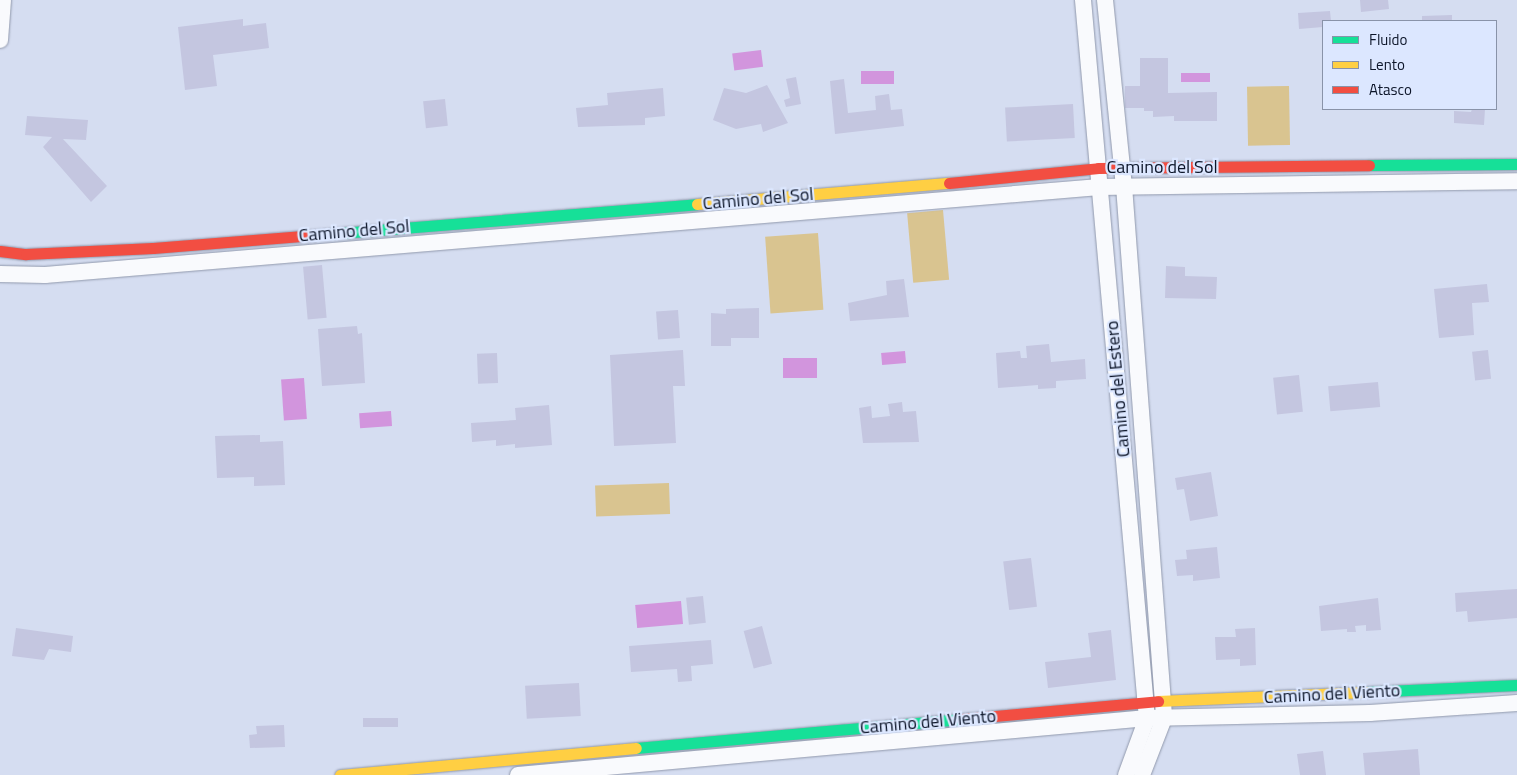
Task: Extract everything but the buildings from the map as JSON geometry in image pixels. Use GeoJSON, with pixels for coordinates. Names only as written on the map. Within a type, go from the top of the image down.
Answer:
{"type":"FeatureCollection","features":[{"type":"Feature","properties":{"kind":"street"},"geometry":{"type":"LineString","coordinates":[[0,40],[3,0]]}},
{"type":"Feature","properties":{"kind":"street","name":"Camino del Estero"},"geometry":{"type":"LineString","coordinates":[[1083,0],[1099,187],[1155,710],[1126,775]]}},
{"type":"Feature","properties":{"kind":"street","name":"Camino del Estero"},"geometry":{"type":"LineString","coordinates":[[1105,0],[1124,186],[1155,710],[1142,775]]}},
{"type":"Feature","properties":{"kind":"street","name":"Camino del Sol"},"geometry":{"type":"LineString","coordinates":[[0,251],[26,254],[154,248],[924,186],[1098,168],[1517,164]]}},
{"type":"Feature","properties":{"kind":"street","name":"Camino del Sol"},"geometry":{"type":"LineString","coordinates":[[0,274],[45,276],[1099,187],[1517,181]]}},
{"type":"Feature","properties":{"kind":"street","name":"Camino del Viento"},"geometry":{"type":"LineString","coordinates":[[340,775],[1155,710],[1517,685]]}},
{"type":"Feature","properties":{"kind":"street","name":"Camino del Viento"},"geometry":{"type":"LineString","coordinates":[[518,775],[1155,710],[1370,713],[1517,704]]}},
{"type":"Feature","properties":{"kind":"shaded area"},"geometry":{"type":"Polygon","coordinates":[[[761,50],[763,67],[734,70],[732,54],[761,50]]]}},
{"type":"Feature","properties":{"kind":"shaded area"},"geometry":{"type":"Polygon","coordinates":[[[861,71],[894,71],[894,84],[861,84],[861,71]]]}},
{"type":"Feature","properties":{"kind":"shaded area"},"geometry":{"type":"Polygon","coordinates":[[[1181,73],[1210,73],[1210,82],[1181,82],[1181,73]]]}},
{"type":"Feature","properties":{"kind":"shaded area"},"geometry":{"type":"Polygon","coordinates":[[[1289,86],[1290,145],[1248,146],[1247,87],[1289,86]]]}},
{"type":"Feature","properties":{"kind":"shaded area"},"geometry":{"type":"Polygon","coordinates":[[[943,210],[949,280],[913,283],[907,213],[943,210]]]}},
{"type":"Feature","properties":{"kind":"shaded area"},"geometry":{"type":"Polygon","coordinates":[[[818,233],[823,310],[771,314],[765,237],[818,233]]]}},
{"type":"Feature","properties":{"kind":"shaded area"},"geometry":{"type":"Polygon","coordinates":[[[905,351],[906,363],[882,365],[881,353],[905,351]]]}},
{"type":"Feature","properties":{"kind":"shaded area"},"geometry":{"type":"Polygon","coordinates":[[[783,358],[817,358],[817,378],[783,378],[783,358]]]}},
{"type":"Feature","properties":{"kind":"shaded area"},"geometry":{"type":"Polygon","coordinates":[[[304,378],[307,419],[284,421],[281,380],[304,378]]]}},
{"type":"Feature","properties":{"kind":"shaded area"},"geometry":{"type":"Polygon","coordinates":[[[391,411],[392,426],[360,428],[359,413],[391,411]]]}},
{"type":"Feature","properties":{"kind":"shaded area"},"geometry":{"type":"Polygon","coordinates":[[[669,483],[670,514],[596,517],[595,486],[669,483]]]}},
{"type":"Feature","properties":{"kind":"shaded area"},"geometry":{"type":"Polygon","coordinates":[[[681,601],[683,624],[637,628],[635,605],[681,601]]]}},
{"type":"Feature","properties":{"kind":"traffic: fast"},"geometry":{"type":"LineString","coordinates":[[1369,165],[1517,164]]}},
{"type":"Feature","properties":{"kind":"traffic: fast"},"geometry":{"type":"LineString","coordinates":[[328,234],[697,204]]}},
{"type":"Feature","properties":{"kind":"traffic: fast"},"geometry":{"type":"LineString","coordinates":[[1366,692],[1517,685]]}},
{"type":"Feature","properties":{"kind":"traffic: fast"},"geometry":{"type":"LineString","coordinates":[[636,748],[962,719]]}},
{"type":"Feature","properties":{"kind":"traffic: slow"},"geometry":{"type":"LineString","coordinates":[[697,204],[949,183]]}},
{"type":"Feature","properties":{"kind":"traffic: slow"},"geometry":{"type":"LineString","coordinates":[[1158,701],[1366,692]]}},
{"type":"Feature","properties":{"kind":"traffic: slow"},"geometry":{"type":"LineString","coordinates":[[340,775],[636,748]]}},
{"type":"Feature","properties":{"kind":"traffic: jam"},"geometry":{"type":"LineString","coordinates":[[949,183],[1098,168],[1369,165]]}},
{"type":"Feature","properties":{"kind":"traffic: jam"},"geometry":{"type":"LineString","coordinates":[[0,251],[26,254],[153,248],[328,234]]}},
{"type":"Feature","properties":{"kind":"traffic: jam"},"geometry":{"type":"LineString","coordinates":[[962,719],[1158,701]]}}]}
